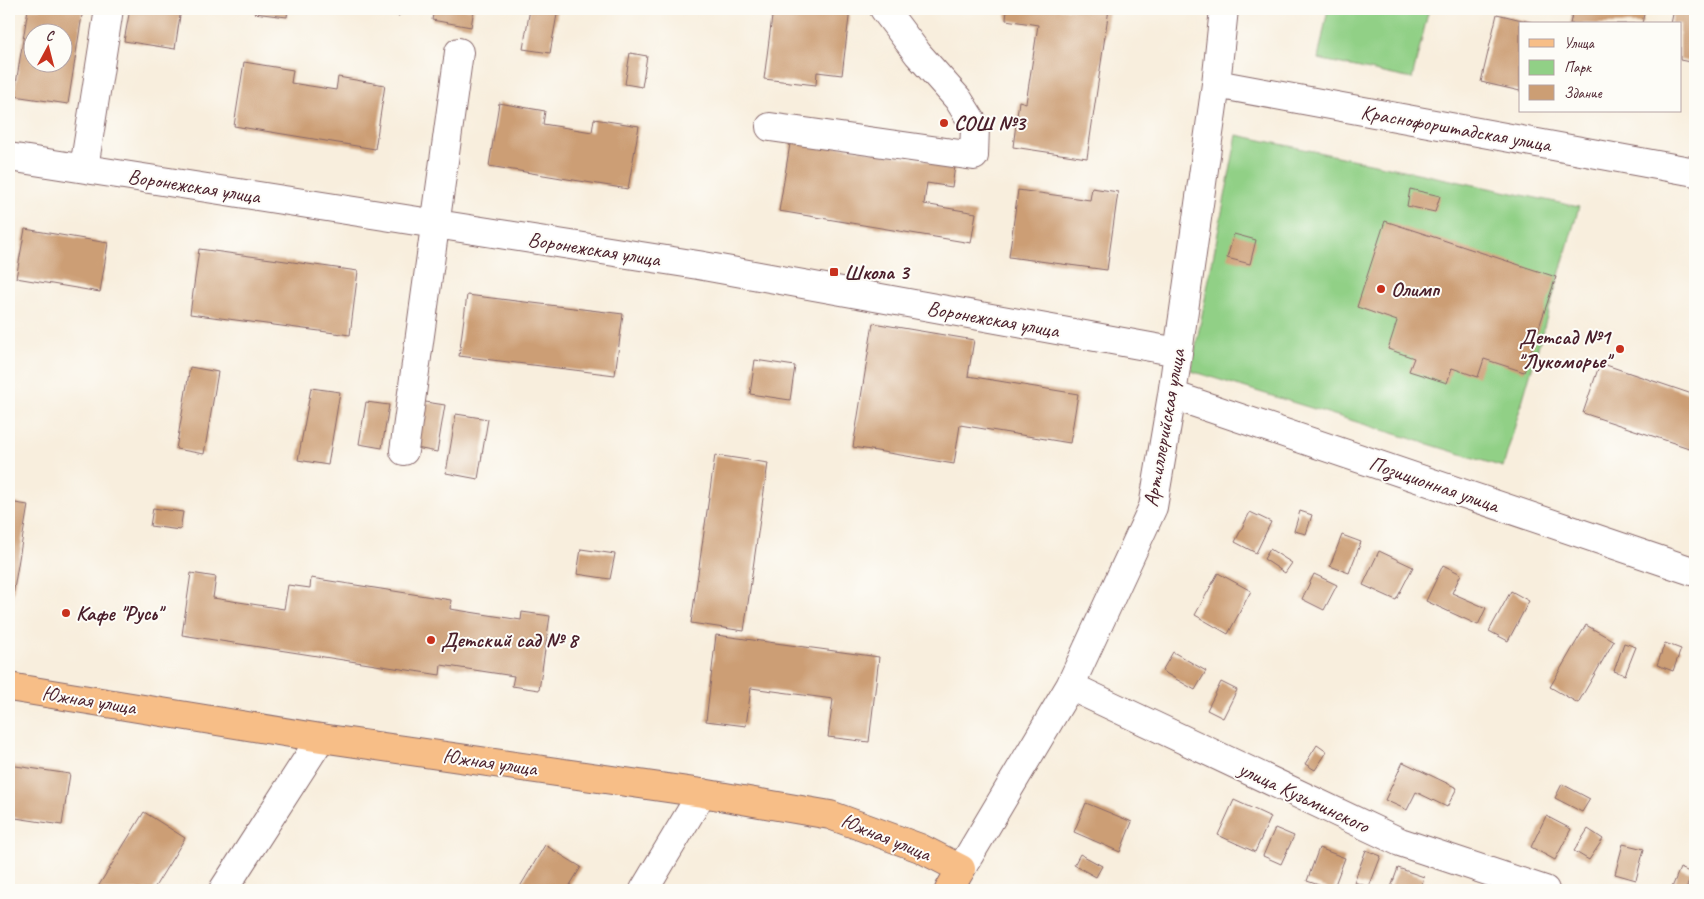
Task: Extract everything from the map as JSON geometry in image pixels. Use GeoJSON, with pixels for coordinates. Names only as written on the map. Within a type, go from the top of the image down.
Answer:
{"type":"FeatureCollection","features":[{"type":"Feature","properties":{"kind":"main road","name":"Южная улица"},"geometry":{"type":"LineString","coordinates":[[9,687],[321,738],[702,793],[830,815],[920,848],[955,880]]}},
{"type":"Feature","properties":{"kind":"street"},"geometry":{"type":"LineString","coordinates":[[84,168],[109,9]]}},
{"type":"Feature","properties":{"kind":"street"},"geometry":{"type":"LineString","coordinates":[[770,127],[974,156],[975,126],[958,99],[918,54],[884,9]]}},
{"type":"Feature","properties":{"kind":"street","name":"Артиллерийская улица"},"geometry":{"type":"LineString","coordinates":[[955,880],[1070,686],[1153,507],[1172,395],[1216,84],[1224,9]]}},
{"type":"Feature","properties":{"kind":"street"},"geometry":{"type":"LineString","coordinates":[[404,451],[459,52]]}},
{"type":"Feature","properties":{"kind":"street","name":"Краснофорштадская улица"},"geometry":{"type":"LineString","coordinates":[[1216,84],[1695,172]]}},
{"type":"Feature","properties":{"kind":"street","name":"Воронежская улица"},"geometry":{"type":"LineString","coordinates":[[9,157],[698,265],[1178,352]]}},
{"type":"Feature","properties":{"kind":"street","name":"Позиционная улица"},"geometry":{"type":"LineString","coordinates":[[1172,395],[1695,572]]}},
{"type":"Feature","properties":{"kind":"street","name":"улица Кузьминского"},"geometry":{"type":"LineString","coordinates":[[1070,686],[1400,842],[1545,890]]}},
{"type":"Feature","properties":{"kind":"street"},"geometry":{"type":"LineString","coordinates":[[223,890],[321,738]]}},
{"type":"Feature","properties":{"kind":"street"},"geometry":{"type":"LineString","coordinates":[[644,890],[702,793]]}},
{"type":"Feature","properties":{"kind":"green space"},"geometry":{"type":"Polygon","coordinates":[[[1328,9],[1429,9],[1412,79],[1318,59],[1328,9]]]}},
{"type":"Feature","properties":{"kind":"green space","name":"Олимп"},"geometry":{"type":"Polygon","coordinates":[[[1237,135],[1579,207],[1503,467],[1191,371],[1237,135]]]}},
{"type":"Feature","properties":{"kind":"building"},"geometry":{"type":"Polygon","coordinates":[[[28,9],[83,9],[68,104],[14,96],[22,46],[22,72],[72,72],[72,22],[26,22],[28,9]]]}},
{"type":"Feature","properties":{"kind":"building"},"geometry":{"type":"Polygon","coordinates":[[[130,9],[181,9],[175,49],[124,41],[130,9]]]}},
{"type":"Feature","properties":{"kind":"building"},"geometry":{"type":"Polygon","coordinates":[[[255,9],[288,9],[287,17],[254,13],[255,9]]]}},
{"type":"Feature","properties":{"kind":"building"},"geometry":{"type":"Polygon","coordinates":[[[360,9],[401,9],[399,16],[360,9]]]}},
{"type":"Feature","properties":{"kind":"building"},"geometry":{"type":"Polygon","coordinates":[[[434,9],[474,9],[471,27],[432,20],[434,9]]]}},
{"type":"Feature","properties":{"kind":"building"},"geometry":{"type":"Polygon","coordinates":[[[530,9],[558,9],[550,53],[523,49],[530,9]]]}},
{"type":"Feature","properties":{"kind":"building"},"geometry":{"type":"Polygon","coordinates":[[[773,9],[850,9],[842,75],[817,72],[816,85],[764,79],[773,9]]]}},
{"type":"Feature","properties":{"kind":"building"},"geometry":{"type":"Polygon","coordinates":[[[1007,9],[1109,9],[1087,158],[1013,147],[1019,101],[1026,103],[1038,25],[1006,20],[1007,9]]]}},
{"type":"Feature","properties":{"kind":"building"},"geometry":{"type":"Polygon","coordinates":[[[1573,9],[1645,9],[1642,22],[1570,22],[1573,9]]]}},
{"type":"Feature","properties":{"kind":"building"},"geometry":{"type":"Polygon","coordinates":[[[1674,9],[1695,9],[1695,63],[1682,60],[1682,22],[1671,22],[1674,9]]]}},
{"type":"Feature","properties":{"kind":"building"},"geometry":{"type":"Polygon","coordinates":[[[1497,14],[1530,22],[1519,22],[1519,91],[1481,82],[1497,14]]]}},
{"type":"Feature","properties":{"kind":"building"},"geometry":{"type":"Polygon","coordinates":[[[630,53],[647,56],[642,87],[625,84],[630,53]]]}},
{"type":"Feature","properties":{"kind":"building"},"geometry":{"type":"Polygon","coordinates":[[[244,62],[293,70],[291,83],[336,90],[338,77],[385,85],[375,149],[234,126],[244,62]]]}},
{"type":"Feature","properties":{"kind":"building"},"geometry":{"type":"Polygon","coordinates":[[[499,103],[545,111],[543,124],[592,132],[594,119],[639,126],[628,189],[489,166],[499,103]]]}},
{"type":"Feature","properties":{"kind":"building"},"geometry":{"type":"Polygon","coordinates":[[[791,138],[955,166],[952,187],[927,183],[924,204],[976,213],[971,243],[779,211],[791,138]]]}},
{"type":"Feature","properties":{"kind":"building"},"geometry":{"type":"Polygon","coordinates":[[[1092,188],[1118,192],[1107,270],[1009,257],[1018,190],[1090,200],[1092,188]]]}},
{"type":"Feature","properties":{"kind":"building"},"geometry":{"type":"Polygon","coordinates":[[[1410,189],[1440,196],[1435,212],[1407,206],[1410,189]]]}},
{"type":"Feature","properties":{"kind":"building"},"geometry":{"type":"Polygon","coordinates":[[[1385,221],[1556,277],[1524,372],[1484,359],[1478,377],[1452,368],[1447,383],[1409,371],[1414,358],[1388,349],[1397,321],[1357,307],[1385,221]]]}},
{"type":"Feature","properties":{"kind":"building"},"geometry":{"type":"Polygon","coordinates":[[[25,229],[108,243],[100,292],[16,278],[25,229]]]}},
{"type":"Feature","properties":{"kind":"building"},"geometry":{"type":"Polygon","coordinates":[[[1234,234],[1256,240],[1250,264],[1227,258],[1234,234]]]}},
{"type":"Feature","properties":{"kind":"building"},"geometry":{"type":"Polygon","coordinates":[[[199,249],[358,271],[350,335],[190,314],[199,249]]]}},
{"type":"Feature","properties":{"kind":"building"},"geometry":{"type":"Polygon","coordinates":[[[467,295],[623,314],[615,375],[459,356],[467,295]]]}},
{"type":"Feature","properties":{"kind":"building"},"geometry":{"type":"Polygon","coordinates":[[[873,323],[974,340],[968,376],[1078,394],[1070,443],[960,425],[954,464],[853,447],[873,323]]]}},
{"type":"Feature","properties":{"kind":"building"},"geometry":{"type":"Polygon","coordinates":[[[755,360],[795,366],[790,400],[750,394],[755,360]]]}},
{"type":"Feature","properties":{"kind":"building"},"geometry":{"type":"Polygon","coordinates":[[[1600,363],[1695,395],[1695,450],[1583,413],[1600,363]]]}},
{"type":"Feature","properties":{"kind":"building"},"geometry":{"type":"Polygon","coordinates":[[[190,367],[218,372],[204,454],[176,449],[190,367]]]}},
{"type":"Feature","properties":{"kind":"building"},"geometry":{"type":"Polygon","coordinates":[[[311,388],[340,392],[328,465],[298,460],[311,388]]]}},
{"type":"Feature","properties":{"kind":"building"},"geometry":{"type":"Polygon","coordinates":[[[419,401],[445,405],[437,452],[411,447],[419,401]]]}},
{"type":"Feature","properties":{"kind":"building"},"geometry":{"type":"Polygon","coordinates":[[[366,402],[389,405],[382,448],[359,444],[366,402]]]}},
{"type":"Feature","properties":{"kind":"building"},"geometry":{"type":"Polygon","coordinates":[[[456,414],[488,419],[478,479],[446,473],[456,414]]]}},
{"type":"Feature","properties":{"kind":"building"},"geometry":{"type":"Polygon","coordinates":[[[715,455],[768,463],[744,631],[691,623],[715,455]]]}},
{"type":"Feature","properties":{"kind":"building"},"geometry":{"type":"Polygon","coordinates":[[[9,502],[28,505],[10,613],[9,613],[9,502]]]}},
{"type":"Feature","properties":{"kind":"building"},"geometry":{"type":"Polygon","coordinates":[[[153,508],[183,512],[180,530],[150,526],[153,508]]]}},
{"type":"Feature","properties":{"kind":"building"},"geometry":{"type":"Polygon","coordinates":[[[1300,511],[1312,515],[1306,534],[1294,531],[1300,511]]]}},
{"type":"Feature","properties":{"kind":"building"},"geometry":{"type":"Polygon","coordinates":[[[1250,512],[1271,522],[1256,553],[1235,542],[1250,512]]]}},
{"type":"Feature","properties":{"kind":"building"},"geometry":{"type":"Polygon","coordinates":[[[1342,535],[1361,542],[1349,573],[1330,566],[1342,535]]]}},
{"type":"Feature","properties":{"kind":"building"},"geometry":{"type":"Polygon","coordinates":[[[581,549],[615,554],[610,579],[577,574],[581,549]]]}},
{"type":"Feature","properties":{"kind":"building"},"geometry":{"type":"Polygon","coordinates":[[[1270,549],[1292,563],[1285,573],[1264,559],[1270,549]]]}},
{"type":"Feature","properties":{"kind":"building"},"geometry":{"type":"Polygon","coordinates":[[[1379,551],[1413,567],[1396,600],[1363,585],[1379,551]]]}},
{"type":"Feature","properties":{"kind":"building"},"geometry":{"type":"Polygon","coordinates":[[[1443,565],[1461,574],[1452,593],[1486,608],[1478,625],[1426,601],[1443,565]]]}},
{"type":"Feature","properties":{"kind":"building"},"geometry":{"type":"Polygon","coordinates":[[[191,573],[216,577],[213,598],[284,609],[288,585],[310,588],[311,578],[451,600],[450,609],[521,620],[522,612],[550,616],[539,690],[512,686],[514,676],[441,665],[440,675],[182,635],[191,573]]]}},
{"type":"Feature","properties":{"kind":"building"},"geometry":{"type":"Polygon","coordinates":[[[1218,573],[1251,591],[1228,634],[1195,615],[1218,573]]]}},
{"type":"Feature","properties":{"kind":"building"},"geometry":{"type":"Polygon","coordinates":[[[1314,574],[1337,585],[1324,610],[1302,599],[1314,574]]]}},
{"type":"Feature","properties":{"kind":"building"},"geometry":{"type":"Polygon","coordinates":[[[1511,591],[1529,601],[1508,641],[1489,631],[1511,591]]]}},
{"type":"Feature","properties":{"kind":"building"},"geometry":{"type":"Polygon","coordinates":[[[1586,625],[1614,641],[1578,703],[1550,687],[1586,625]]]}},
{"type":"Feature","properties":{"kind":"building"},"geometry":{"type":"Polygon","coordinates":[[[716,635],[879,657],[869,742],[828,737],[833,699],[751,688],[746,726],[706,721],[716,635]]]}},
{"type":"Feature","properties":{"kind":"building"},"geometry":{"type":"Polygon","coordinates":[[[1624,643],[1636,647],[1625,675],[1614,671],[1624,643]]]}},
{"type":"Feature","properties":{"kind":"building"},"geometry":{"type":"Polygon","coordinates":[[[1665,643],[1681,649],[1673,671],[1657,665],[1665,643]]]}},
{"type":"Feature","properties":{"kind":"building"},"geometry":{"type":"Polygon","coordinates":[[[1173,652],[1206,671],[1195,690],[1162,671],[1173,652]]]}},
{"type":"Feature","properties":{"kind":"building"},"geometry":{"type":"Polygon","coordinates":[[[1221,682],[1237,690],[1223,718],[1207,710],[1221,682]]]}},
{"type":"Feature","properties":{"kind":"building"},"geometry":{"type":"Polygon","coordinates":[[[1317,745],[1327,752],[1315,770],[1305,764],[1317,745]]]}},
{"type":"Feature","properties":{"kind":"building"},"geometry":{"type":"Polygon","coordinates":[[[1403,762],[1457,788],[1447,807],[1416,792],[1407,810],[1385,800],[1403,762]]]}},
{"type":"Feature","properties":{"kind":"building"},"geometry":{"type":"Polygon","coordinates":[[[9,765],[70,774],[62,825],[9,817],[9,765]]]}},
{"type":"Feature","properties":{"kind":"building"},"geometry":{"type":"Polygon","coordinates":[[[1562,784],[1590,799],[1582,812],[1555,798],[1562,784]]]}},
{"type":"Feature","properties":{"kind":"building"},"geometry":{"type":"Polygon","coordinates":[[[1234,800],[1271,817],[1255,852],[1218,835],[1234,800]]]}},
{"type":"Feature","properties":{"kind":"building"},"geometry":{"type":"Polygon","coordinates":[[[1086,803],[1132,822],[1120,852],[1074,832],[1086,803]]]}},
{"type":"Feature","properties":{"kind":"building"},"geometry":{"type":"Polygon","coordinates":[[[144,812],[185,838],[153,890],[96,890],[144,812]]]}},
{"type":"Feature","properties":{"kind":"building"},"geometry":{"type":"Polygon","coordinates":[[[1546,816],[1571,829],[1555,860],[1531,847],[1546,816]]]}},
{"type":"Feature","properties":{"kind":"building"},"geometry":{"type":"Polygon","coordinates":[[[1275,828],[1294,836],[1281,864],[1263,856],[1275,828]]]}},
{"type":"Feature","properties":{"kind":"building"},"geometry":{"type":"Polygon","coordinates":[[[1588,829],[1603,839],[1589,860],[1574,851],[1588,829]]]}},
{"type":"Feature","properties":{"kind":"building"},"geometry":{"type":"Polygon","coordinates":[[[1623,844],[1644,849],[1636,880],[1615,874],[1623,844]]]}},
{"type":"Feature","properties":{"kind":"building"},"geometry":{"type":"Polygon","coordinates":[[[545,845],[581,867],[567,890],[518,890],[545,845]]]}},
{"type":"Feature","properties":{"kind":"building"},"geometry":{"type":"Polygon","coordinates":[[[1319,848],[1345,858],[1333,890],[1307,881],[1319,848]]]}},
{"type":"Feature","properties":{"kind":"building"},"geometry":{"type":"Polygon","coordinates":[[[1366,850],[1381,856],[1369,887],[1354,882],[1366,850]]]}},
{"type":"Feature","properties":{"kind":"building"},"geometry":{"type":"Polygon","coordinates":[[[1080,854],[1102,866],[1096,877],[1074,865],[1080,854]]]}},
{"type":"Feature","properties":{"kind":"building"},"geometry":{"type":"Polygon","coordinates":[[[1398,868],[1424,877],[1420,890],[1390,890],[1398,868]]]}},
{"type":"Feature","properties":{"kind":"building"},"geometry":{"type":"Polygon","coordinates":[[[1680,868],[1692,873],[1686,890],[1671,890],[1680,868]]]}},
{"type":"Feature","properties":{"kind":"place","name":"СОШ №3"},"geometry":{"type":"Point","coordinates":[944,123]}},
{"type":"Feature","properties":{"kind":"place","name":"Школа 3"},"geometry":{"type":"Point","coordinates":[834,272]}},
{"type":"Feature","properties":{"kind":"place","name":"Олимп"},"geometry":{"type":"Point","coordinates":[1381,289]}},
{"type":"Feature","properties":{"kind":"place","name":"Детсад №1 \"Лукоморье\""},"geometry":{"type":"Point","coordinates":[1620,349]}},
{"type":"Feature","properties":{"kind":"place","name":"Кафе \"Русь\""},"geometry":{"type":"Point","coordinates":[66,613]}},
{"type":"Feature","properties":{"kind":"place","name":"Детский сад № 8"},"geometry":{"type":"Point","coordinates":[431,640]}}]}
